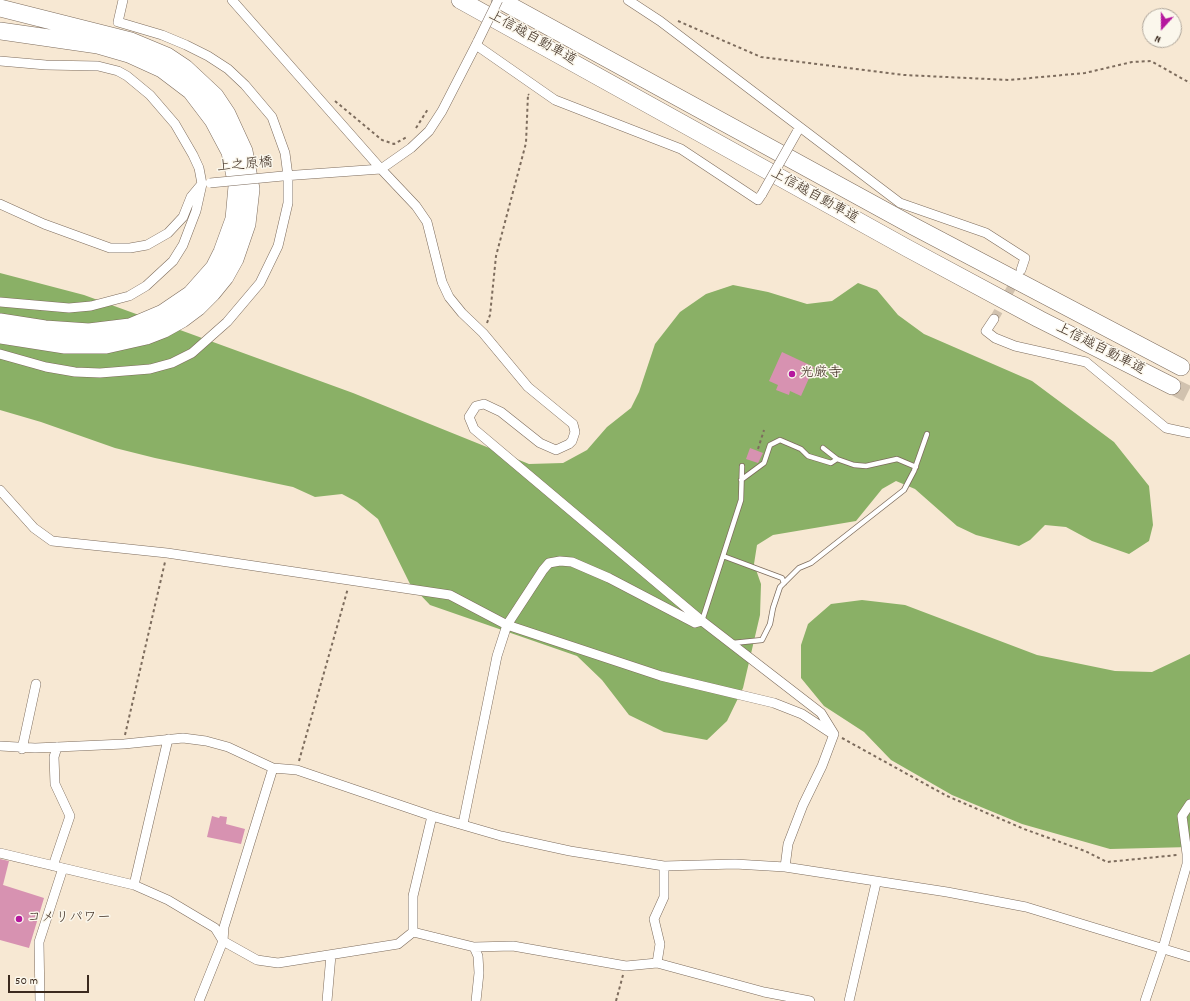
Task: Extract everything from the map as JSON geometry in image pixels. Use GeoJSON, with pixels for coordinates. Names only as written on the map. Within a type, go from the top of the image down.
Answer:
{"type":"FeatureCollection","features":[{"type":"Feature","properties":{"kind":"highway","name":"上信越自動車道"},"geometry":{"type":"LineString","coordinates":[[460,0],[907,248],[1039,319],[1172,386]]}},
{"type":"Feature","properties":{"kind":"highway","name":"上信越自動車道"},"geometry":{"type":"LineString","coordinates":[[499,0],[913,226],[1181,367]]}},
{"type":"Feature","properties":{"kind":"highway"},"geometry":{"type":"LineString","coordinates":[[0,8],[131,41],[168,56],[185,68],[215,96],[227,114],[244,151],[251,189],[247,224],[234,259],[225,277],[212,293],[182,319],[164,329],[146,336],[106,345],[65,345],[0,335]]}},
{"type":"Feature","properties":{"kind":"highway"},"geometry":{"type":"LineString","coordinates":[[0,31],[98,46],[129,54],[162,69],[191,91],[213,120],[230,152],[237,186],[236,202],[230,230],[214,268],[191,294],[163,313],[130,327],[89,332],[45,329],[0,322]]}},
{"type":"Feature","properties":{"kind":"street"},"geometry":{"type":"LineString","coordinates":[[0,354],[46,367],[75,372],[100,373],[150,369],[172,363],[192,353],[216,333],[246,301],[270,265],[284,226],[288,203],[285,154],[280,134],[272,117],[259,99],[228,69],[208,56],[162,35],[118,22],[123,0]]}},
{"type":"Feature","properties":{"kind":"street"},"geometry":{"type":"LineString","coordinates":[[232,0],[381,169],[416,206],[427,222],[442,282],[449,297],[462,313],[483,333],[528,387],[573,424],[575,432],[572,441],[569,444],[556,450],[540,443],[502,412],[484,404],[476,406],[469,417],[474,429],[702,621],[822,713],[834,734]]}},
{"type":"Feature","properties":{"kind":"street"},"geometry":{"type":"LineString","coordinates":[[381,169],[411,148],[429,131],[442,111],[499,0]]}},
{"type":"Feature","properties":{"kind":"street"},"geometry":{"type":"LineString","coordinates":[[628,0],[660,21],[798,129],[900,203],[986,233],[1025,258],[1021,270]]}},
{"type":"Feature","properties":{"kind":"street"},"geometry":{"type":"LineString","coordinates":[[477,43],[555,100],[681,149],[758,200],[798,129]]}},
{"type":"Feature","properties":{"kind":"street"},"geometry":{"type":"LineString","coordinates":[[0,61],[46,65],[98,66],[118,71],[127,76],[150,95],[175,124],[193,154],[206,183],[183,245],[161,274],[146,286],[128,296],[91,306],[69,308],[0,302]]}},
{"type":"Feature","properties":{"kind":"street","name":"上之原橋"},"geometry":{"type":"LineString","coordinates":[[206,183],[381,169]]}},
{"type":"Feature","properties":{"kind":"street"},"geometry":{"type":"LineString","coordinates":[[0,204],[44,224],[110,248],[130,248],[147,245],[168,234],[183,217],[191,197],[206,183]]}},
{"type":"Feature","properties":{"kind":"street"},"geometry":{"type":"LineString","coordinates":[[994,319],[986,331],[995,338],[1015,346],[1086,362],[1166,428],[1190,433]]}},
{"type":"Feature","properties":{"kind":"street"},"geometry":{"type":"LineString","coordinates":[[0,490],[34,528],[52,541],[167,553],[450,595],[507,625],[661,676],[774,703],[802,714],[834,734]]}},
{"type":"Feature","properties":{"kind":"street"},"geometry":{"type":"LineString","coordinates":[[464,824],[497,656],[507,625],[549,563],[560,561],[572,562],[609,578],[695,623],[702,621]]}},
{"type":"Feature","properties":{"kind":"street"},"geometry":{"type":"LineString","coordinates":[[22,749],[36,684]]}},
{"type":"Feature","properties":{"kind":"street"},"geometry":{"type":"LineString","coordinates":[[785,867],[790,838],[822,766],[834,734]]}},
{"type":"Feature","properties":{"kind":"street"},"geometry":{"type":"LineString","coordinates":[[0,746],[22,749],[124,744],[183,738],[206,741],[228,747],[273,768],[297,770],[432,816],[464,824],[501,836],[570,851],[664,866],[735,864],[785,867],[876,883],[947,892],[1026,907],[1190,957]]}},
{"type":"Feature","properties":{"kind":"street"},"geometry":{"type":"LineString","coordinates":[[134,885],[168,739]]}},
{"type":"Feature","properties":{"kind":"street"},"geometry":{"type":"LineString","coordinates":[[53,866],[70,816],[55,784],[54,757],[57,747]]}},
{"type":"Feature","properties":{"kind":"street"},"geometry":{"type":"LineString","coordinates":[[199,1001],[223,941],[224,927],[273,768]]}},
{"type":"Feature","properties":{"kind":"street"},"geometry":{"type":"LineString","coordinates":[[1145,1001],[1163,948],[1187,864],[1182,816],[1190,804]]}},
{"type":"Feature","properties":{"kind":"street"},"geometry":{"type":"LineString","coordinates":[[413,932],[413,896],[432,816]]}},
{"type":"Feature","properties":{"kind":"street"},"geometry":{"type":"LineString","coordinates":[[0,853],[134,885],[168,900],[215,928],[223,941],[257,960],[278,963],[398,944],[413,932]]}},
{"type":"Feature","properties":{"kind":"street"},"geometry":{"type":"LineString","coordinates":[[658,963],[660,944],[654,919],[664,897],[664,866]]}},
{"type":"Feature","properties":{"kind":"street"},"geometry":{"type":"LineString","coordinates":[[40,1001],[39,942],[63,868]]}},
{"type":"Feature","properties":{"kind":"street"},"geometry":{"type":"LineString","coordinates":[[849,1001],[876,883]]}},
{"type":"Feature","properties":{"kind":"street"},"geometry":{"type":"LineString","coordinates":[[413,932],[474,946],[513,946],[626,966],[658,963],[764,992],[810,1001]]}},
{"type":"Feature","properties":{"kind":"street"},"geometry":{"type":"LineString","coordinates":[[474,946],[478,956],[479,973],[476,1001]]}},
{"type":"Feature","properties":{"kind":"street"},"geometry":{"type":"LineString","coordinates":[[327,1001],[331,955]]}},
{"type":"Feature","properties":{"kind":"lane"},"geometry":{"type":"LineString","coordinates":[[731,644],[762,640],[770,624],[773,608],[780,587],[799,568],[811,563],[904,490],[916,467],[927,434]]}},
{"type":"Feature","properties":{"kind":"lane"},"geometry":{"type":"LineString","coordinates":[[742,480],[764,463],[770,445],[780,440],[801,449],[808,456],[831,463],[837,459]]}},
{"type":"Feature","properties":{"kind":"lane"},"geometry":{"type":"LineString","coordinates":[[823,448],[837,459],[854,465],[866,466],[897,459],[916,467]]}},
{"type":"Feature","properties":{"kind":"lane"},"geometry":{"type":"LineString","coordinates":[[702,621],[741,500],[742,466]]}},
{"type":"Feature","properties":{"kind":"lane"},"geometry":{"type":"LineString","coordinates":[[723,556],[782,578],[784,583]]}},
{"type":"Feature","properties":{"kind":"path"},"geometry":{"type":"LineString","coordinates":[[677,21],[761,56],[904,75],[1009,80],[1086,74],[1132,62],[1151,61],[1190,83]]}},
{"type":"Feature","properties":{"kind":"path"},"geometry":{"type":"LineString","coordinates":[[483,333],[490,315],[496,256],[526,143],[528,94],[534,97]]}},
{"type":"Feature","properties":{"kind":"path"},"geometry":{"type":"LineString","coordinates":[[321,101],[329,97],[342,106],[382,140],[394,144],[412,133],[422,122],[428,109]]}},
{"type":"Feature","properties":{"kind":"path"},"geometry":{"type":"LineString","coordinates":[[758,449],[764,430]]}},
{"type":"Feature","properties":{"kind":"path"},"geometry":{"type":"LineString","coordinates":[[124,744],[125,730],[167,553]]}},
{"type":"Feature","properties":{"kind":"path"},"geometry":{"type":"LineString","coordinates":[[297,770],[351,580]]}},
{"type":"Feature","properties":{"kind":"path"},"geometry":{"type":"LineString","coordinates":[[834,734],[947,796],[1024,829],[1085,851],[1107,862],[1187,854]]}},
{"type":"Feature","properties":{"kind":"path"},"geometry":{"type":"LineString","coordinates":[[616,1001],[626,966]]}},
{"type":"Feature","properties":{"kind":"green space"},"geometry":{"type":"Polygon","coordinates":[[[0,273],[84,295],[353,393],[529,464],[563,463],[587,450],[607,427],[631,408],[639,392],[655,344],[680,312],[706,294],[733,285],[768,292],[807,304],[832,301],[858,283],[877,290],[898,315],[924,334],[1032,381],[1114,442],[1149,486],[1153,525],[1149,541],[1129,554],[1092,541],[1066,527],[1045,525],[1030,540],[1019,546],[976,535],[957,526],[915,489],[896,481],[882,489],[856,521],[773,535],[757,545],[754,564],[761,584],[760,615],[743,688],[727,721],[707,740],[664,732],[629,715],[602,680],[577,656],[430,605],[410,584],[378,519],[357,502],[342,494],[315,497],[293,487],[155,458],[115,448],[41,422],[0,410],[0,273]]]}},
{"type":"Feature","properties":{"kind":"green space"},"geometry":{"type":"Polygon","coordinates":[[[862,600],[905,605],[1037,655],[1115,671],[1152,672],[1190,654],[1190,847],[1110,849],[1022,824],[952,795],[891,760],[864,732],[824,706],[801,678],[801,645],[808,624],[831,604],[862,600]]]}},
{"type":"Feature","properties":{"kind":"building","name":"光厳寺"},"geometry":{"type":"Polygon","coordinates":[[[782,352],[814,367],[801,396],[790,391],[789,395],[776,390],[778,385],[769,381],[782,352]]]}},
{"type":"Feature","properties":{"kind":"building"},"geometry":{"type":"Polygon","coordinates":[[[750,448],[763,453],[758,463],[746,459],[750,448]]]}},
{"type":"Feature","properties":{"kind":"building"},"geometry":{"type":"Polygon","coordinates":[[[212,816],[219,818],[220,816],[227,817],[226,824],[245,829],[241,844],[207,837],[212,816]]]}},
{"type":"Feature","properties":{"kind":"building"},"geometry":{"type":"Polygon","coordinates":[[[0,859],[9,861],[3,885],[0,884],[0,859]]]}},
{"type":"Feature","properties":{"kind":"building","name":"コメリパワー"},"geometry":{"type":"Polygon","coordinates":[[[0,884],[44,898],[29,948],[0,940],[0,884]]]}},
{"type":"Feature","properties":{"kind":"tunnel"},"geometry":{"type":"LineString","coordinates":[[994,319],[1018,276]]}},
{"type":"Feature","properties":{"kind":"tunnel"},"geometry":{"type":"LineString","coordinates":[[1172,386],[1190,395]]}},
{"type":"Feature","properties":{"kind":"place","name":"光厳寺"},"geometry":{"type":"Point","coordinates":[792,374]}},
{"type":"Feature","properties":{"kind":"place","name":"コメリパワー"},"geometry":{"type":"Point","coordinates":[19,919]}}]}
